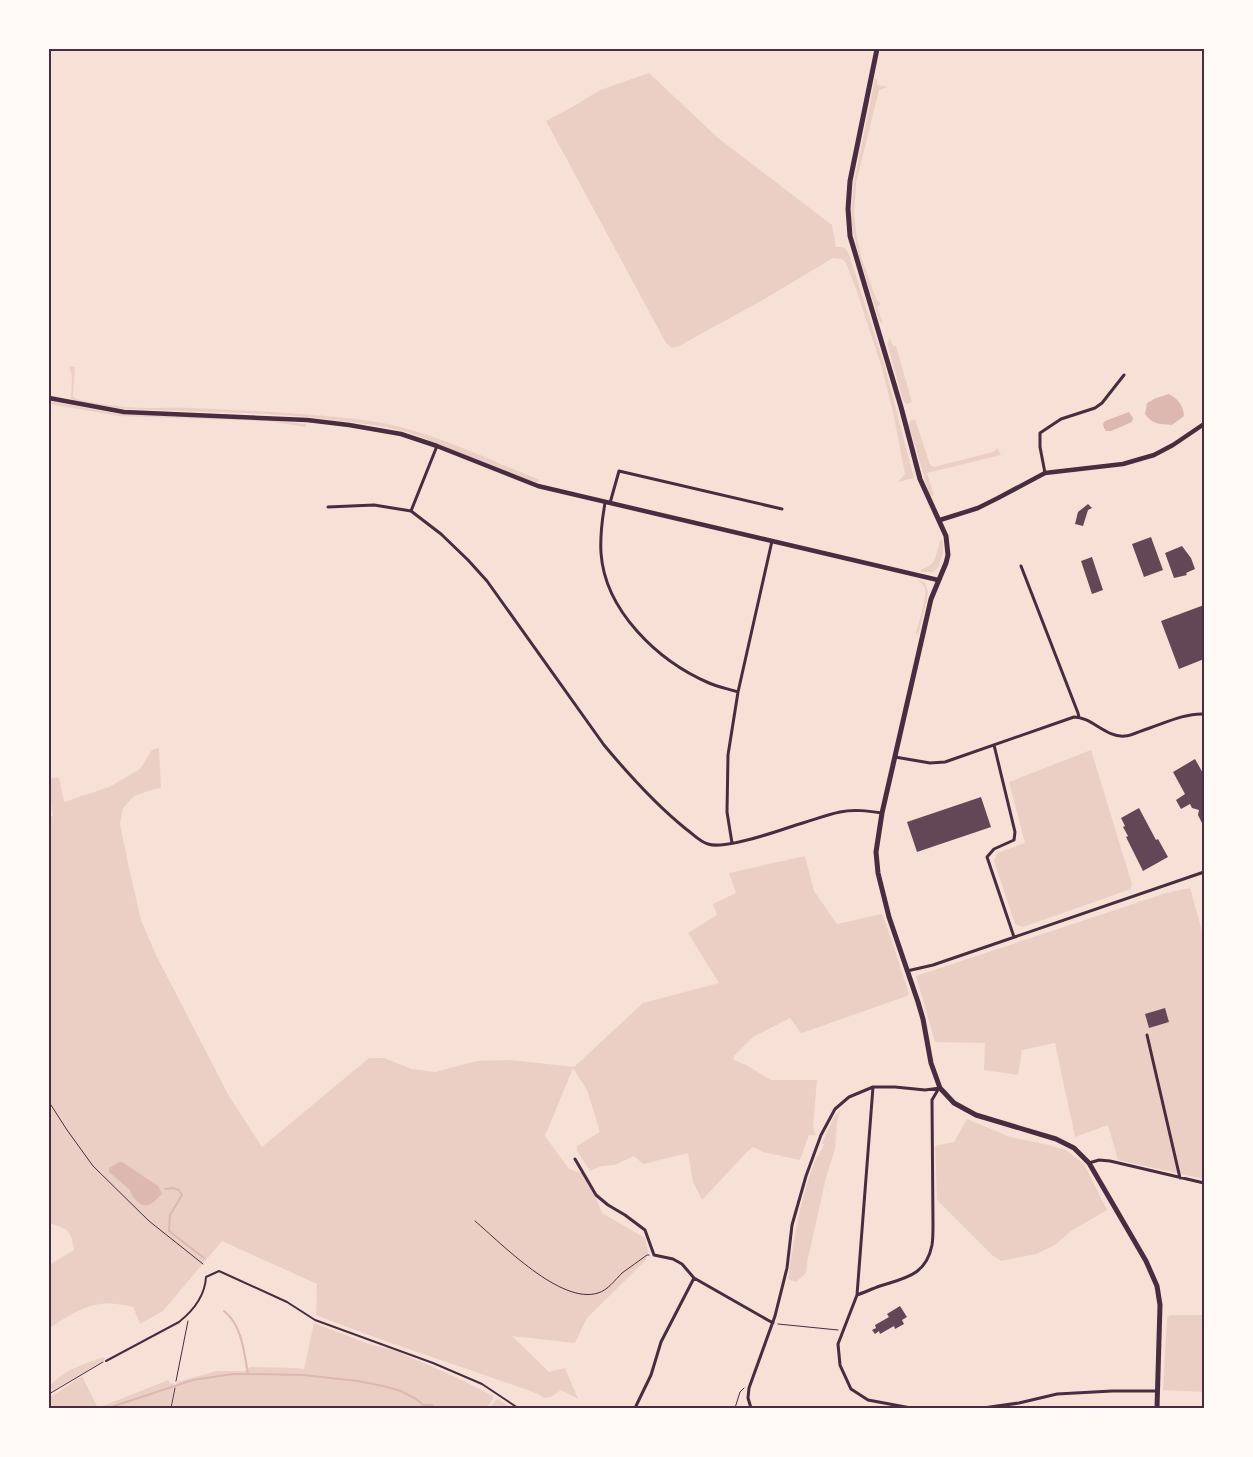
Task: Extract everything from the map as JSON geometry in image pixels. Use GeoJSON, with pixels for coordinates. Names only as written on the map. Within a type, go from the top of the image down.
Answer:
{"type":"FeatureCollection","features":[{"type":"Feature","properties":{"kind":"main road"},"geometry":{"type":"LineString","coordinates":[[877,49],[850,181],[848,209],[850,236],[901,407],[920,479],[946,536],[948,555],[930,598],[882,813],[876,852],[878,873],[889,917],[923,1019],[930,1063],[940,1088],[954,1103],[976,1115],[1056,1139],[1074,1148],[1089,1163],[1146,1261],[1157,1286],[1160,1305],[1157,1408]]}},
{"type":"Feature","properties":{"kind":"main road"},"geometry":{"type":"LineString","coordinates":[[49,398],[124,412],[307,420],[401,434],[538,486],[608,504],[938,580]]}},
{"type":"Feature","properties":{"kind":"main road"},"geometry":{"type":"LineString","coordinates":[[940,520],[978,508],[1045,473],[1123,464],[1154,455],[1173,445],[1204,424]]}},
{"type":"Feature","properties":{"kind":"street"},"geometry":{"type":"LineString","coordinates":[[1045,473],[1040,447],[1040,433],[1061,420],[1095,408],[1102,403],[1124,375]]}},
{"type":"Feature","properties":{"kind":"street"},"geometry":{"type":"LineString","coordinates":[[411,512],[436,446]]}},
{"type":"Feature","properties":{"kind":"street"},"geometry":{"type":"LineString","coordinates":[[738,692],[709,683],[682,669],[658,652],[638,633],[621,610],[608,584],[601,554],[601,528],[618,471],[782,509]]}},
{"type":"Feature","properties":{"kind":"street"},"geometry":{"type":"LineString","coordinates":[[328,507],[374,505],[411,512],[441,534],[468,560],[487,582],[604,745],[648,795],[674,820],[701,841],[716,845],[732,843],[841,812],[859,810],[882,813]]}},
{"type":"Feature","properties":{"kind":"street"},"geometry":{"type":"LineString","coordinates":[[732,843],[727,812],[726,776],[730,735],[772,541]]}},
{"type":"Feature","properties":{"kind":"street"},"geometry":{"type":"LineString","coordinates":[[1021,566],[1079,717]]}},
{"type":"Feature","properties":{"kind":"street"},"geometry":{"type":"LineString","coordinates":[[895,757],[921,763],[938,763],[1079,717],[1114,734],[1126,736],[1191,714],[1204,714]]}},
{"type":"Feature","properties":{"kind":"street"},"geometry":{"type":"LineString","coordinates":[[994,745],[1014,832],[1014,840],[994,849],[987,858],[1014,937]]}},
{"type":"Feature","properties":{"kind":"street"},"geometry":{"type":"LineString","coordinates":[[907,970],[933,965],[1204,872]]}},
{"type":"Feature","properties":{"kind":"street"},"geometry":{"type":"LineString","coordinates":[[1147,1035],[1180,1178]]}},
{"type":"Feature","properties":{"kind":"street"},"geometry":{"type":"LineString","coordinates":[[751,1408],[748,1398],[750,1388],[773,1323],[786,1268],[792,1225],[806,1176],[821,1134],[835,1109],[849,1097],[873,1087],[924,1090],[940,1088]]}},
{"type":"Feature","properties":{"kind":"street"},"geometry":{"type":"LineString","coordinates":[[873,1087],[858,1295],[838,1344],[840,1365],[851,1389],[868,1400],[911,1408]]}},
{"type":"Feature","properties":{"kind":"street"},"geometry":{"type":"LineString","coordinates":[[858,1295],[912,1276],[920,1268],[930,1252],[933,1225],[932,1100],[940,1088]]}},
{"type":"Feature","properties":{"kind":"street"},"geometry":{"type":"LineString","coordinates":[[575,1159],[596,1195],[645,1230],[654,1254],[673,1259],[682,1264],[694,1278],[773,1323]]}},
{"type":"Feature","properties":{"kind":"street"},"geometry":{"type":"LineString","coordinates":[[1089,1163],[1100,1160],[1110,1161],[1204,1184]]}},
{"type":"Feature","properties":{"kind":"street"},"geometry":{"type":"LineString","coordinates":[[635,1408],[651,1375],[661,1342],[694,1278]]}},
{"type":"Feature","properties":{"kind":"street"},"geometry":{"type":"LineString","coordinates":[[983,1408],[1019,1403],[1057,1394],[1157,1391]]}},
{"type":"Feature","properties":{"kind":"lane"},"geometry":{"type":"LineString","coordinates":[[106,1361],[172,1326],[188,1314],[204,1293],[206,1277],[219,1270],[287,1302],[315,1320],[433,1363],[482,1384],[518,1408]]}},
{"type":"Feature","properties":{"kind":"path"},"geometry":{"type":"LineString","coordinates":[[49,1102],[94,1166],[149,1221],[203,1264]]}},
{"type":"Feature","properties":{"kind":"path"},"geometry":{"type":"LineString","coordinates":[[475,1221],[536,1273],[563,1288],[580,1294],[590,1294],[605,1289],[647,1255],[654,1254]]}},
{"type":"Feature","properties":{"kind":"path"},"geometry":{"type":"LineString","coordinates":[[176,1382],[188,1314]]}},
{"type":"Feature","properties":{"kind":"path"},"geometry":{"type":"LineString","coordinates":[[773,1323],[844,1330]]}},
{"type":"Feature","properties":{"kind":"path"},"geometry":{"type":"LineString","coordinates":[[49,1394],[106,1361]]}},
{"type":"Feature","properties":{"kind":"path"},"geometry":{"type":"LineString","coordinates":[[171,1408],[175,1388]]}},
{"type":"Feature","properties":{"kind":"path"},"geometry":{"type":"LineString","coordinates":[[736,1408],[740,1392],[743,1388],[750,1388]]}},
{"type":"Feature","properties":{"kind":"shaded area"},"geometry":{"type":"Polygon","coordinates":[[[649,73],[718,138],[832,225],[836,247],[844,248],[849,254],[885,367],[914,478],[898,482],[905,474],[882,368],[856,289],[846,263],[842,259],[833,258],[761,301],[679,346],[672,348],[666,343],[546,121],[600,90],[649,73]]]}},
{"type":"Feature","properties":{"kind":"shaded area"},"geometry":{"type":"Polygon","coordinates":[[[875,79],[877,79],[877,85],[888,87],[879,90],[856,183],[854,214],[861,256],[876,299],[881,304],[877,307],[883,324],[880,322],[859,256],[851,217],[854,182],[875,79]]]}},
{"type":"Feature","properties":{"kind":"shaded area"},"geometry":{"type":"Polygon","coordinates":[[[890,338],[893,346],[896,346],[912,402],[906,404],[903,400],[887,343],[890,338]]]}},
{"type":"Feature","properties":{"kind":"shaded area"},"geometry":{"type":"Polygon","coordinates":[[[69,366],[75,367],[73,396],[80,400],[125,407],[279,412],[387,424],[454,444],[540,480],[536,484],[426,439],[381,426],[267,414],[124,409],[74,401],[71,399],[72,376],[69,366]]]}},
{"type":"Feature","properties":{"kind":"shaded area"},"geometry":{"type":"Polygon","coordinates":[[[1169,394],[1180,403],[1184,416],[1172,425],[1160,424],[1148,418],[1145,414],[1147,403],[1169,394]]]}},
{"type":"Feature","properties":{"kind":"shaded area"},"geometry":{"type":"Polygon","coordinates":[[[49,401],[119,414],[267,420],[306,424],[306,427],[267,421],[119,416],[49,404],[49,401]]]}},
{"type":"Feature","properties":{"kind":"shaded area"},"geometry":{"type":"Polygon","coordinates":[[[1129,412],[1133,418],[1132,422],[1111,431],[1106,431],[1103,424],[1105,421],[1129,412]]]}},
{"type":"Feature","properties":{"kind":"shaded area"},"geometry":{"type":"Polygon","coordinates":[[[915,419],[930,465],[934,467],[993,452],[997,448],[1001,455],[927,473],[934,495],[930,496],[909,425],[910,421],[915,419]]]}},
{"type":"Feature","properties":{"kind":"shaded area"},"geometry":{"type":"Polygon","coordinates":[[[941,540],[943,541],[943,553],[938,568],[933,572],[921,572],[921,569],[933,563],[941,540]]]}},
{"type":"Feature","properties":{"kind":"shaded area"},"geometry":{"type":"Polygon","coordinates":[[[917,579],[925,583],[928,592],[918,635],[916,634],[924,605],[925,589],[917,579]]]}},
{"type":"Feature","properties":{"kind":"shaded area"},"geometry":{"type":"Polygon","coordinates":[[[159,748],[161,787],[134,796],[123,808],[120,824],[141,920],[156,955],[229,1096],[262,1147],[369,1058],[384,1058],[412,1069],[435,1072],[477,1061],[512,1060],[574,1067],[643,1003],[719,983],[688,933],[717,915],[713,904],[736,893],[729,873],[805,856],[814,891],[837,924],[882,914],[909,994],[802,1033],[790,1018],[753,1037],[734,1056],[734,1060],[771,1080],[817,1080],[813,1127],[816,1135],[809,1135],[800,1160],[763,1152],[753,1147],[702,1200],[693,1182],[688,1153],[643,1164],[634,1156],[615,1165],[602,1166],[590,1171],[577,1151],[577,1146],[600,1132],[587,1090],[573,1068],[545,1136],[569,1169],[587,1175],[602,1213],[645,1238],[648,1252],[646,1260],[587,1318],[575,1343],[512,1336],[549,1372],[565,1368],[578,1399],[561,1390],[551,1397],[544,1398],[538,1394],[316,1315],[317,1284],[222,1241],[163,1311],[140,1324],[133,1307],[108,1303],[79,1310],[49,1328],[49,1265],[74,1250],[70,1234],[64,1229],[49,1223],[49,817],[53,816],[49,779],[59,777],[64,802],[109,787],[140,769],[152,750],[159,748]]]}},
{"type":"Feature","properties":{"kind":"shaded area"},"geometry":{"type":"Polygon","coordinates":[[[1091,750],[1132,884],[1131,889],[1023,927],[1015,924],[994,861],[997,853],[1025,843],[1009,782],[1091,750]]]}},
{"type":"Feature","properties":{"kind":"shaded area"},"geometry":{"type":"Polygon","coordinates":[[[1190,888],[1204,938],[1204,1179],[1118,1160],[1108,1125],[1075,1137],[1055,1043],[1022,1050],[1018,1075],[984,1070],[985,1043],[935,1042],[916,976],[1166,893],[1190,888]]]}},
{"type":"Feature","properties":{"kind":"shaded area"},"geometry":{"type":"Polygon","coordinates":[[[840,1110],[835,1149],[826,1178],[806,1273],[796,1282],[788,1279],[801,1204],[815,1161],[824,1145],[822,1143],[833,1119],[840,1110]]]}},
{"type":"Feature","properties":{"kind":"shaded area"},"geometry":{"type":"Polygon","coordinates":[[[967,1119],[1010,1137],[1066,1150],[1084,1164],[1107,1210],[1071,1231],[1055,1245],[1036,1254],[1001,1261],[992,1255],[937,1200],[935,1146],[954,1142],[967,1119]]]}},
{"type":"Feature","properties":{"kind":"shaded area"},"geometry":{"type":"Polygon","coordinates":[[[122,1162],[158,1186],[162,1194],[150,1204],[140,1204],[132,1196],[130,1190],[109,1172],[109,1168],[122,1162]]]}},
{"type":"Feature","properties":{"kind":"shaded area"},"geometry":{"type":"Polygon","coordinates":[[[1170,1315],[1204,1315],[1204,1392],[1163,1390],[1167,1317],[1170,1315]]]}},
{"type":"Feature","properties":{"kind":"shaded area"},"geometry":{"type":"Polygon","coordinates":[[[314,1323],[369,1344],[396,1351],[460,1379],[493,1396],[493,1399],[487,1408],[172,1408],[177,1382],[216,1371],[245,1371],[250,1367],[304,1369],[314,1323]]]}},
{"type":"Feature","properties":{"kind":"shaded area"},"geometry":{"type":"Polygon","coordinates":[[[104,1357],[105,1360],[53,1390],[49,1387],[67,1372],[104,1357]]]}},
{"type":"Feature","properties":{"kind":"shaded area"},"geometry":{"type":"Polygon","coordinates":[[[82,1376],[98,1408],[49,1408],[49,1398],[82,1376]]]}},
{"type":"Feature","properties":{"kind":"shaded area"},"geometry":{"type":"Polygon","coordinates":[[[168,1380],[170,1384],[174,1383],[170,1408],[98,1408],[168,1380]]]}},
{"type":"Feature","properties":{"kind":"shaded area"},"geometry":{"type":"Polygon","coordinates":[[[498,1399],[511,1408],[490,1408],[498,1399]]]}},
{"type":"Feature","properties":{"kind":"building"},"geometry":{"type":"Polygon","coordinates":[[[1088,504],[1092,508],[1088,510],[1083,526],[1075,524],[1078,512],[1088,504]]]}},
{"type":"Feature","properties":{"kind":"building"},"geometry":{"type":"Polygon","coordinates":[[[1151,537],[1163,570],[1144,577],[1132,544],[1151,537]]]}},
{"type":"Feature","properties":{"kind":"building"},"geometry":{"type":"Polygon","coordinates":[[[1182,546],[1191,558],[1195,569],[1186,573],[1187,575],[1174,578],[1165,553],[1182,546]]]}},
{"type":"Feature","properties":{"kind":"building"},"geometry":{"type":"Polygon","coordinates":[[[1092,557],[1103,590],[1092,594],[1081,561],[1092,557]]]}},
{"type":"Feature","properties":{"kind":"building"},"geometry":{"type":"Polygon","coordinates":[[[1204,605],[1204,659],[1179,669],[1161,621],[1204,605]]]}},
{"type":"Feature","properties":{"kind":"building"},"geometry":{"type":"Polygon","coordinates":[[[1195,759],[1204,775],[1204,827],[1198,815],[1199,810],[1192,808],[1190,804],[1181,809],[1176,800],[1185,794],[1173,772],[1195,759]]]}},
{"type":"Feature","properties":{"kind":"building"},"geometry":{"type":"Polygon","coordinates":[[[981,797],[991,827],[917,852],[907,822],[981,797]]]}},
{"type":"Feature","properties":{"kind":"building"},"geometry":{"type":"Polygon","coordinates":[[[1139,808],[1156,840],[1158,839],[1168,857],[1143,871],[1126,837],[1128,836],[1121,818],[1139,808]]]}},
{"type":"Feature","properties":{"kind":"building"},"geometry":{"type":"Polygon","coordinates":[[[1165,1008],[1169,1022],[1149,1028],[1145,1014],[1165,1008]]]}},
{"type":"Feature","properties":{"kind":"building"},"geometry":{"type":"Polygon","coordinates":[[[900,1306],[907,1317],[902,1320],[904,1324],[895,1329],[894,1326],[880,1334],[879,1331],[875,1334],[872,1330],[876,1328],[875,1325],[889,1317],[887,1314],[900,1306]]]}},
{"type":"Feature","properties":{"kind":"waterway"},"geometry":{"type":"LineString","coordinates":[[165,1189],[173,1188],[179,1190],[182,1195],[170,1215],[169,1231],[204,1258]]}},
{"type":"Feature","properties":{"kind":"waterway"},"geometry":{"type":"LineString","coordinates":[[224,1311],[235,1324],[238,1331],[248,1374]]}},
{"type":"Feature","properties":{"kind":"waterway"},"geometry":{"type":"LineString","coordinates":[[108,1408],[193,1380],[233,1374],[303,1375],[358,1381],[401,1391],[423,1405],[432,1405],[434,1408]]}}]}
